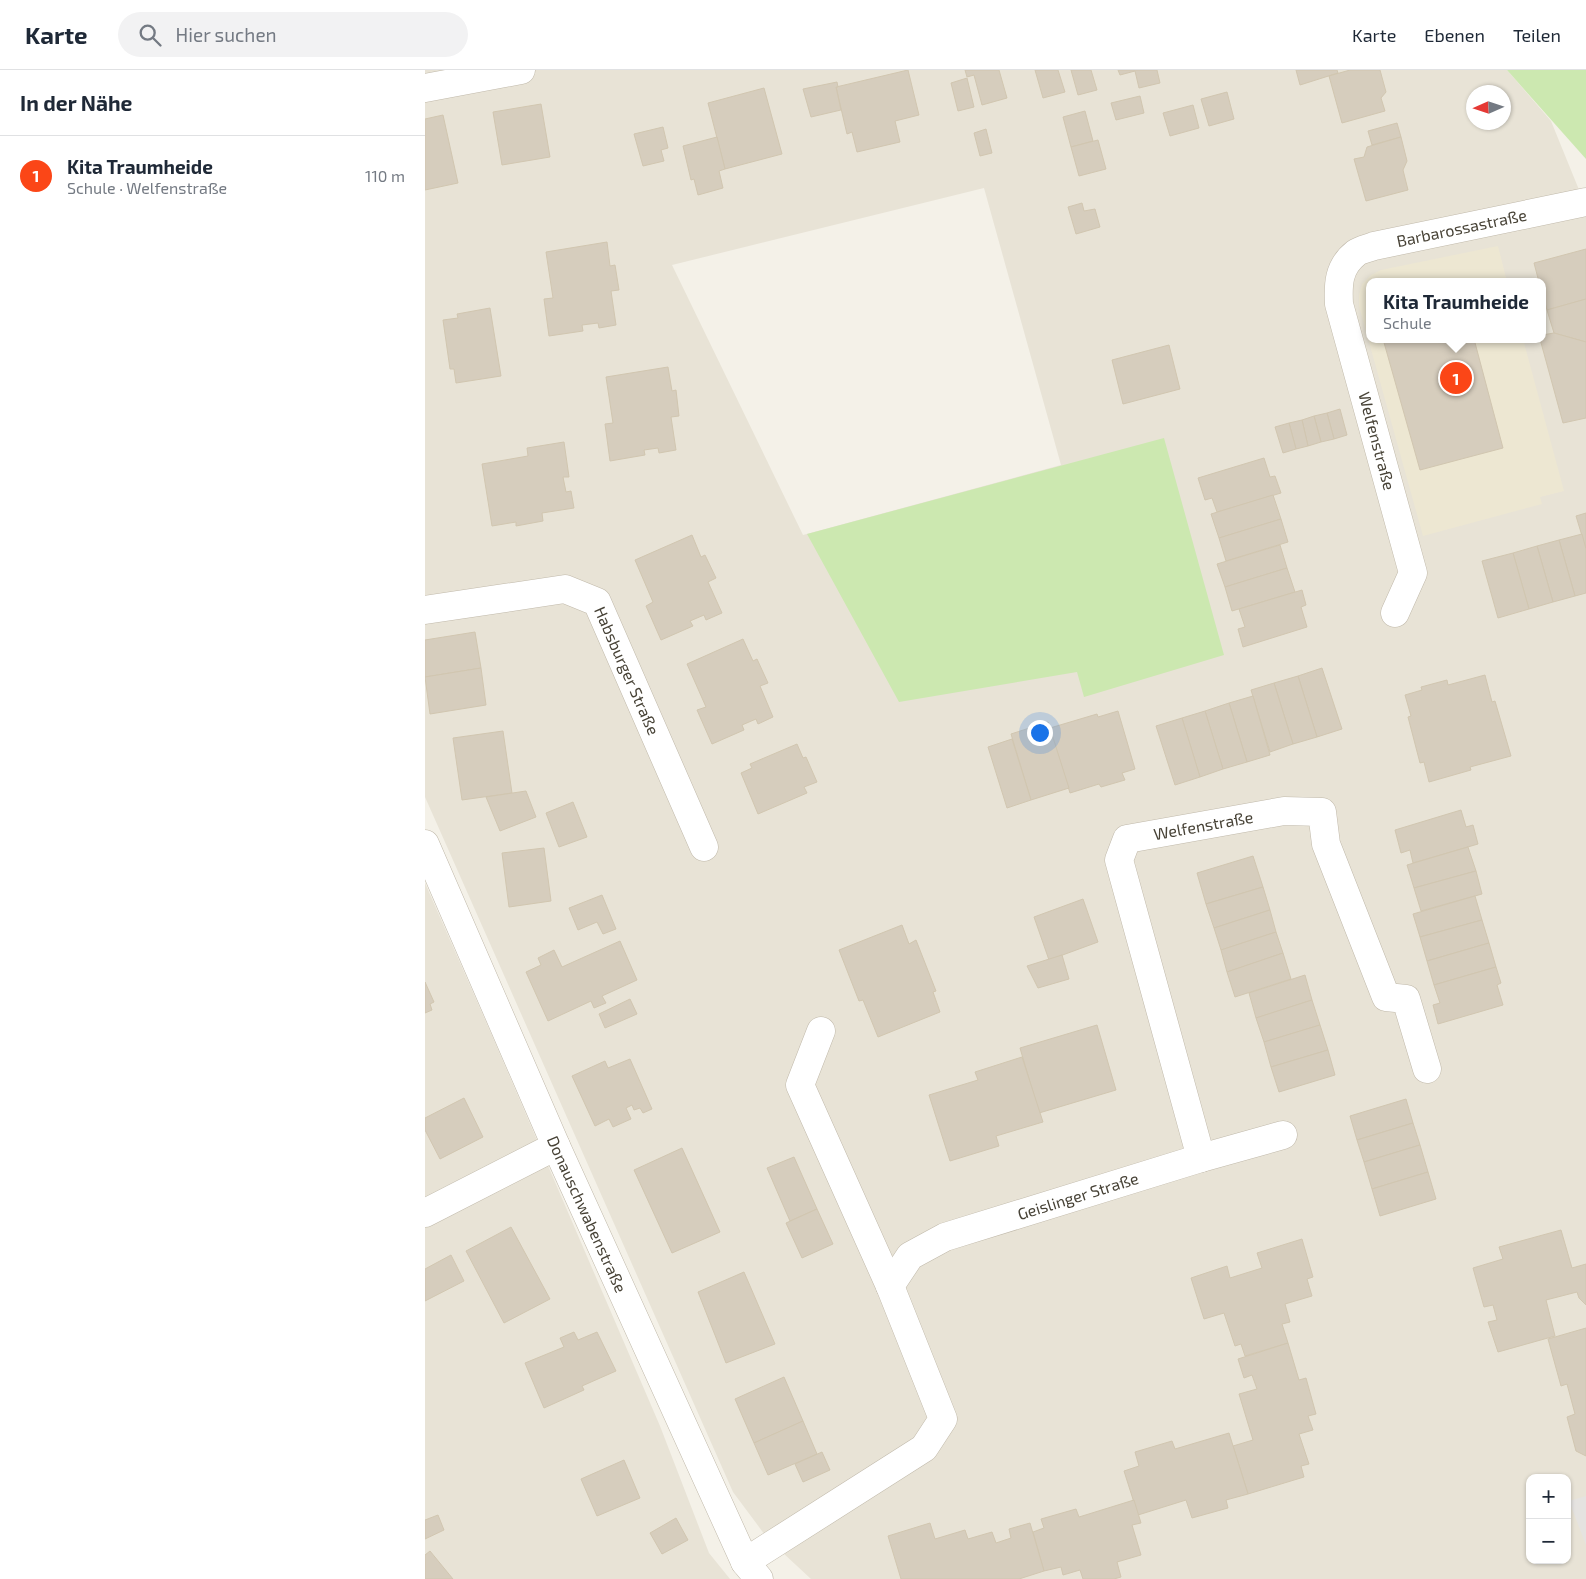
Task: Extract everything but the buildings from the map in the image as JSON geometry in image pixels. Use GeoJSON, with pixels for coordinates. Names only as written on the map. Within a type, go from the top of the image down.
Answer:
{"type":"FeatureCollection","features":[{"type":"Feature","properties":{"kind":"street"},"geometry":{"type":"LineString","coordinates":[[425,88],[521,70]]}},
{"type":"Feature","properties":{"kind":"street","name":"Barbarossastraße"},"geometry":{"type":"LineString","coordinates":[[1343,267],[1356,253],[1374,246],[1586,202]]}},
{"type":"Feature","properties":{"kind":"street","name":"Welfenstraße"},"geometry":{"type":"LineString","coordinates":[[1343,267],[1338,285],[1339,304],[1413,573],[1395,613]]}},
{"type":"Feature","properties":{"kind":"street","name":"Habsburger Straße"},"geometry":{"type":"LineString","coordinates":[[425,610],[565,588],[597,602],[704,847]]}},
{"type":"Feature","properties":{"kind":"street","name":"Welfenstraße"},"geometry":{"type":"LineString","coordinates":[[1201,1158],[1119,860],[1127,840],[1283,811],[1322,812],[1326,844],[1385,997],[1406,1000],[1427,1069]]}},
{"type":"Feature","properties":{"kind":"street","name":"Donauschwabenstraße"},"geometry":{"type":"LineString","coordinates":[[425,844],[556,1146],[752,1570]]}},
{"type":"Feature","properties":{"kind":"street"},"geometry":{"type":"LineString","coordinates":[[752,1570],[924,1448],[943,1419],[890,1286],[800,1085],[821,1031]]}},
{"type":"Feature","properties":{"kind":"street","name":"Geislinger Straße"},"geometry":{"type":"LineString","coordinates":[[890,1286],[910,1256],[945,1237],[1201,1158],[1283,1135]]}},
{"type":"Feature","properties":{"kind":"street"},"geometry":{"type":"LineString","coordinates":[[425,1213],[556,1146]]}},
{"type":"Feature","properties":{"kind":"shaded area"},"geometry":{"type":"Polygon","coordinates":[[[425,70],[1507,70],[1551,121],[1586,207],[1586,1579],[811,1579],[768,1539],[733,1492],[425,797],[425,70]],[[984,188],[672,265],[803,535],[1061,465],[984,188]]]}},
{"type":"Feature","properties":{"kind":"shaded area"},"geometry":{"type":"Polygon","coordinates":[[[1498,246],[1506,278],[1368,278],[1381,270],[1498,246]]]}},
{"type":"Feature","properties":{"kind":"shaded area"},"geometry":{"type":"Polygon","coordinates":[[[1366,280],[1366,331],[1359,306],[1362,284],[1366,280]]]}},
{"type":"Feature","properties":{"kind":"shaded area"},"geometry":{"type":"Polygon","coordinates":[[[1369,343],[1524,343],[1564,491],[1540,497],[1542,504],[1423,536],[1369,343]]]}},
{"type":"Feature","properties":{"kind":"shaded area"},"geometry":{"type":"Polygon","coordinates":[[[425,883],[660,1426],[709,1553],[730,1579],[425,1579],[425,883]]]}},
{"type":"Feature","properties":{"kind":"shaded area"},"geometry":{"type":"Polygon","coordinates":[[[1586,1496],[1586,1545],[1571,1506],[1571,1500],[1586,1496]]]}},
{"type":"Feature","properties":{"kind":"green space"},"geometry":{"type":"Polygon","coordinates":[[[1507,70],[1586,70],[1586,159],[1507,70]]]}},
{"type":"Feature","properties":{"kind":"green space"},"geometry":{"type":"Polygon","coordinates":[[[1164,438],[1224,655],[1084,697],[1077,672],[899,702],[807,534],[1164,438]]]}},
{"type":"Feature","properties":{"kind":"place","name":"Kita Traumheide"},"geometry":{"type":"Point","coordinates":[1456,378]}}]}
